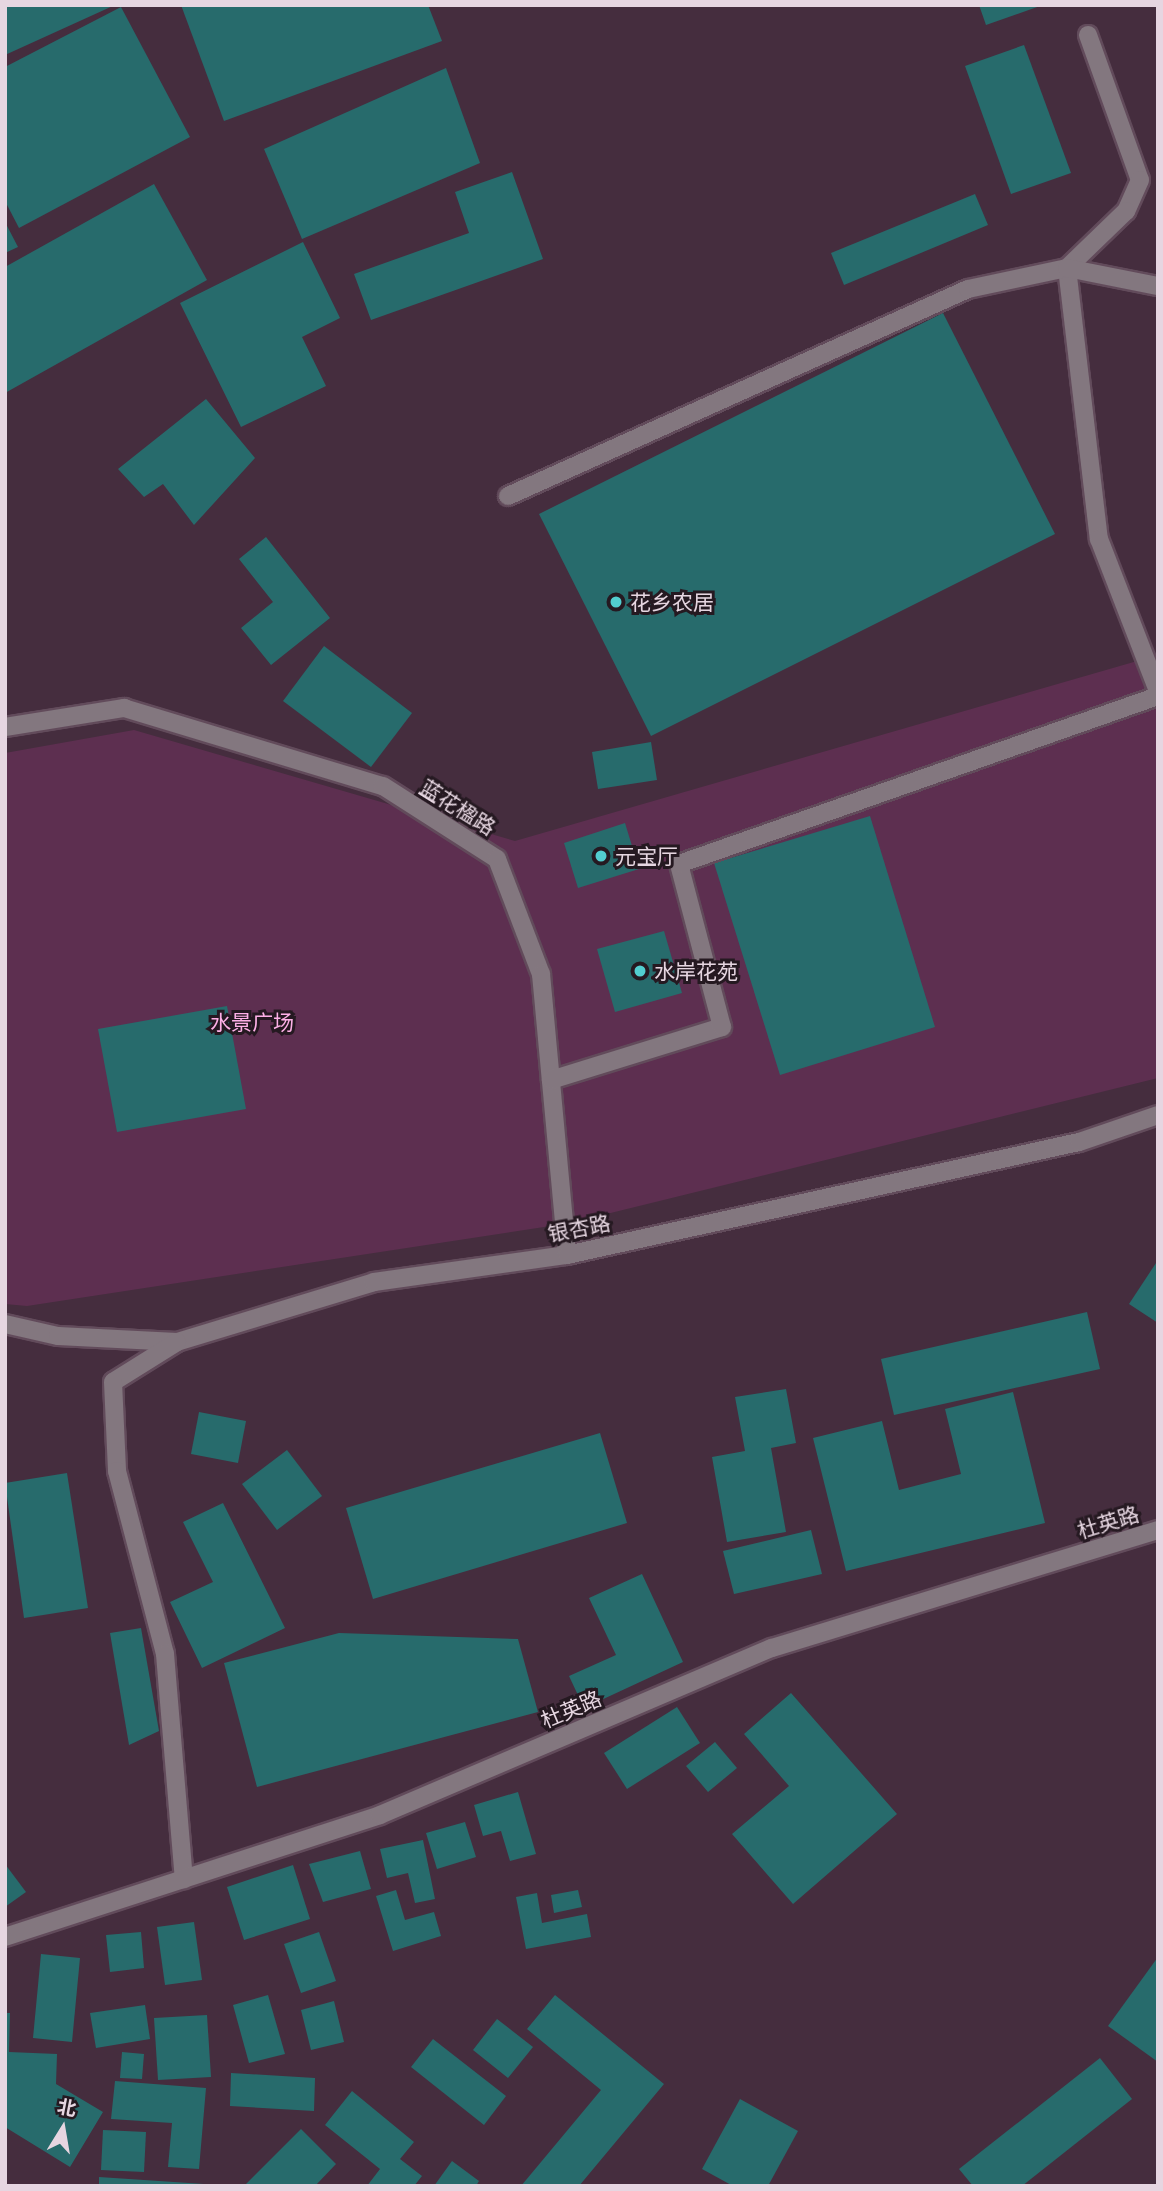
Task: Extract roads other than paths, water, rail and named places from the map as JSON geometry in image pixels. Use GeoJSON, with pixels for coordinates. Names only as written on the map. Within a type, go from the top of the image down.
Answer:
{"type":"FeatureCollection","features":[{"type":"Feature","properties":{"kind":"street"},"geometry":{"type":"LineString","coordinates":[[1067,268],[1126,211],[1140,180],[1088,35]]}},
{"type":"Feature","properties":{"kind":"street"},"geometry":{"type":"LineString","coordinates":[[551,1080],[722,1027],[679,864],[1158,693],[1099,539],[1067,268]]}},
{"type":"Feature","properties":{"kind":"street"},"geometry":{"type":"LineString","coordinates":[[508,496],[968,289],[1067,268],[1158,286]]}},
{"type":"Feature","properties":{"kind":"street","name":"蓝花楹路"},"geometry":{"type":"LineString","coordinates":[[5,726],[124,708],[383,786],[497,859],[541,974],[567,1255]]}},
{"type":"Feature","properties":{"kind":"street","name":"银杏路"},"geometry":{"type":"LineString","coordinates":[[5,1324],[58,1336],[177,1342],[374,1282],[567,1255],[1079,1142],[1158,1115]]}},
{"type":"Feature","properties":{"kind":"street"},"geometry":{"type":"LineString","coordinates":[[177,1342],[113,1382],[117,1471],[166,1654],[184,1879]]}},
{"type":"Feature","properties":{"kind":"street","name":"杜英路"},"geometry":{"type":"LineString","coordinates":[[5,1937],[380,1815],[772,1648],[1158,1530]]}},
{"type":"Feature","properties":{"kind":"place","name":"花乡农居"},"geometry":{"type":"Point","coordinates":[616,602]}},
{"type":"Feature","properties":{"kind":"place","name":"元宝厅"},"geometry":{"type":"Point","coordinates":[601,856]}},
{"type":"Feature","properties":{"kind":"place","name":"水岸花苑"},"geometry":{"type":"Point","coordinates":[640,971]}},
{"type":"Feature","properties":{"kind":"park label","name":"水景广场"},"geometry":{"type":"Point","coordinates":[252,1022]}}]}
